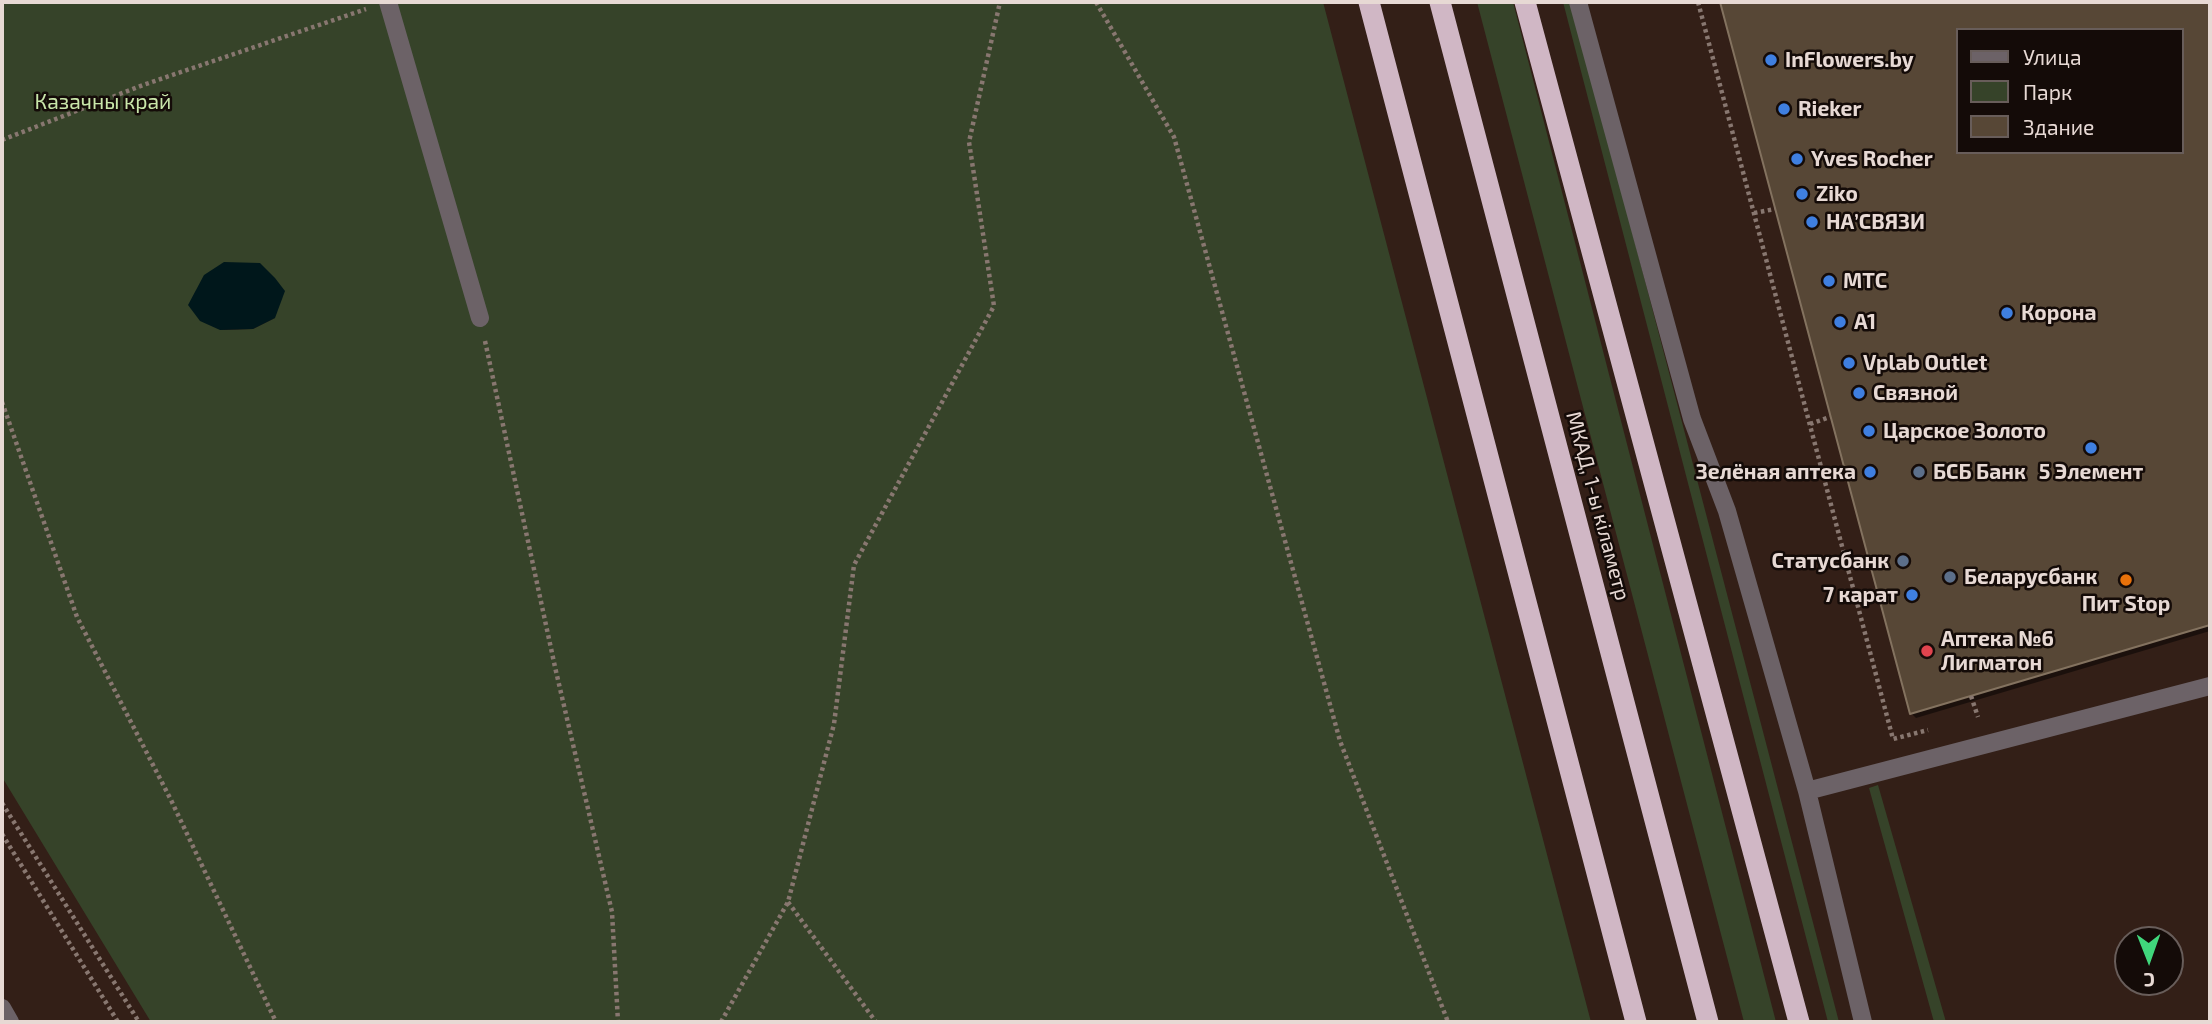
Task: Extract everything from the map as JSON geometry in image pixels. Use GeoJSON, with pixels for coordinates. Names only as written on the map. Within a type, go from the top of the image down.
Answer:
{"type":"FeatureCollection","features":[{"type":"Feature","properties":{"kind":"highway"},"geometry":{"type":"LineString","coordinates":[[1369,2],[1636,1022]]}},
{"type":"Feature","properties":{"kind":"highway","name":"МКАД, 1-ы кіламетр"},"geometry":{"type":"LineString","coordinates":[[1440,2],[1708,1022]]}},
{"type":"Feature","properties":{"kind":"highway"},"geometry":{"type":"LineString","coordinates":[[1525,2],[1799,1022]]}},
{"type":"Feature","properties":{"kind":"street"},"geometry":{"type":"LineString","coordinates":[[1578,2],[1692,419],[1727,511],[1807,791],[1863,1022]]}},
{"type":"Feature","properties":{"kind":"street"},"geometry":{"type":"LineString","coordinates":[[381,4],[480,318]]}},
{"type":"Feature","properties":{"kind":"street"},"geometry":{"type":"LineString","coordinates":[[1807,791],[2210,686]]}},
{"type":"Feature","properties":{"kind":"street"},"geometry":{"type":"LineString","coordinates":[[2,1008],[10,1022]]}},
{"type":"Feature","properties":{"kind":"path"},"geometry":{"type":"LineString","coordinates":[[721,1022],[788,902],[834,724],[854,565],[994,306],[969,142],[1000,2]]}},
{"type":"Feature","properties":{"kind":"path"},"geometry":{"type":"LineString","coordinates":[[1096,2],[1174,137],[1340,741],[1448,1022]]}},
{"type":"Feature","properties":{"kind":"path"},"geometry":{"type":"LineString","coordinates":[[1698,2],[1893,739],[1929,730]]}},
{"type":"Feature","properties":{"kind":"path"},"geometry":{"type":"LineString","coordinates":[[2,141],[143,85],[381,4]]}},
{"type":"Feature","properties":{"kind":"path"},"geometry":{"type":"LineString","coordinates":[[1754,214],[1775,209]]}},
{"type":"Feature","properties":{"kind":"path"},"geometry":{"type":"LineString","coordinates":[[480,318],[555,667],[612,912],[618,1022]]}},
{"type":"Feature","properties":{"kind":"path"},"geometry":{"type":"LineString","coordinates":[[2,402],[77,617],[171,800],[276,1022]]}},
{"type":"Feature","properties":{"kind":"path"},"geometry":{"type":"LineString","coordinates":[[1810,424],[1830,417]]}},
{"type":"Feature","properties":{"kind":"path"},"geometry":{"type":"LineString","coordinates":[[1971,696],[1978,717]]}},
{"type":"Feature","properties":{"kind":"path"},"geometry":{"type":"LineString","coordinates":[[1966,720],[1991,714]]}},
{"type":"Feature","properties":{"kind":"path"},"geometry":{"type":"LineString","coordinates":[[2,803],[139,1022]]}},
{"type":"Feature","properties":{"kind":"path"},"geometry":{"type":"LineString","coordinates":[[2,834],[118,1022]]}},
{"type":"Feature","properties":{"kind":"path"},"geometry":{"type":"LineString","coordinates":[[788,902],[876,1022]]}},
{"type":"Feature","properties":{"kind":"green space","name":"Казачны край"},"geometry":{"type":"Polygon","coordinates":[[[2,2],[1323,2],[1591,1022],[151,1022],[2,777],[2,2]],[[275,318],[220,330],[253,329],[275,318]]]}},
{"type":"Feature","properties":{"kind":"green space"},"geometry":{"type":"Polygon","coordinates":[[[1477,2],[1513,2],[1776,1022],[1744,1022],[1477,2]]]}},
{"type":"Feature","properties":{"kind":"green space"},"geometry":{"type":"Polygon","coordinates":[[[1563,2],[1572,2],[1839,1022],[1828,1022],[1563,2]]]}},
{"type":"Feature","properties":{"kind":"green space"},"geometry":{"type":"Polygon","coordinates":[[[1878,785],[1946,1022],[1934,1022],[1869,788],[1878,785]]]}},
{"type":"Feature","properties":{"kind":"water"},"geometry":{"type":"Polygon","coordinates":[[[224,262],[260,263],[275,278],[285,291],[275,318],[253,329],[220,330],[200,321],[188,305],[204,275],[224,262]]]}},
{"type":"Feature","properties":{"kind":"building","name":"Корона"},"geometry":{"type":"Polygon","coordinates":[[[1720,2],[2210,2],[2210,625],[1910,714],[1720,2]]]}},
{"type":"Feature","properties":{"kind":"place","name":"InFlowers.by"},"geometry":{"type":"Point","coordinates":[1771,60]}},
{"type":"Feature","properties":{"kind":"place","name":"Rieker"},"geometry":{"type":"Point","coordinates":[1784,109]}},
{"type":"Feature","properties":{"kind":"place","name":"Yves Rocher"},"geometry":{"type":"Point","coordinates":[1797,159]}},
{"type":"Feature","properties":{"kind":"place","name":"Ziko"},"geometry":{"type":"Point","coordinates":[1802,194]}},
{"type":"Feature","properties":{"kind":"place","name":"НАʼСВЯЗИ"},"geometry":{"type":"Point","coordinates":[1812,222]}},
{"type":"Feature","properties":{"kind":"place","name":"МТС"},"geometry":{"type":"Point","coordinates":[1829,281]}},
{"type":"Feature","properties":{"kind":"place","name":"Корона"},"geometry":{"type":"Point","coordinates":[2007,313]}},
{"type":"Feature","properties":{"kind":"place","name":"A1"},"geometry":{"type":"Point","coordinates":[1840,322]}},
{"type":"Feature","properties":{"kind":"place","name":"Vplab Outlet"},"geometry":{"type":"Point","coordinates":[1849,363]}},
{"type":"Feature","properties":{"kind":"place","name":"Связной"},"geometry":{"type":"Point","coordinates":[1859,393]}},
{"type":"Feature","properties":{"kind":"place","name":"Царское Золото"},"geometry":{"type":"Point","coordinates":[1869,431]}},
{"type":"Feature","properties":{"kind":"place","name":"5 Элемент"},"geometry":{"type":"Point","coordinates":[2091,448]}},
{"type":"Feature","properties":{"kind":"place","name":"Зелёная аптека"},"geometry":{"type":"Point","coordinates":[1870,472]}},
{"type":"Feature","properties":{"kind":"place","name":"БСБ Банк"},"geometry":{"type":"Point","coordinates":[1919,472]}},
{"type":"Feature","properties":{"kind":"place","name":"Статусбанк"},"geometry":{"type":"Point","coordinates":[1903,561]}},
{"type":"Feature","properties":{"kind":"place","name":"Беларусбанк"},"geometry":{"type":"Point","coordinates":[1950,577]}},
{"type":"Feature","properties":{"kind":"place","name":"Пит Stop"},"geometry":{"type":"Point","coordinates":[2126,580]}},
{"type":"Feature","properties":{"kind":"place","name":"7 карат"},"geometry":{"type":"Point","coordinates":[1912,595]}},
{"type":"Feature","properties":{"kind":"place","name":"Аптека №6 Лигматон"},"geometry":{"type":"Point","coordinates":[1927,651]}}]}
